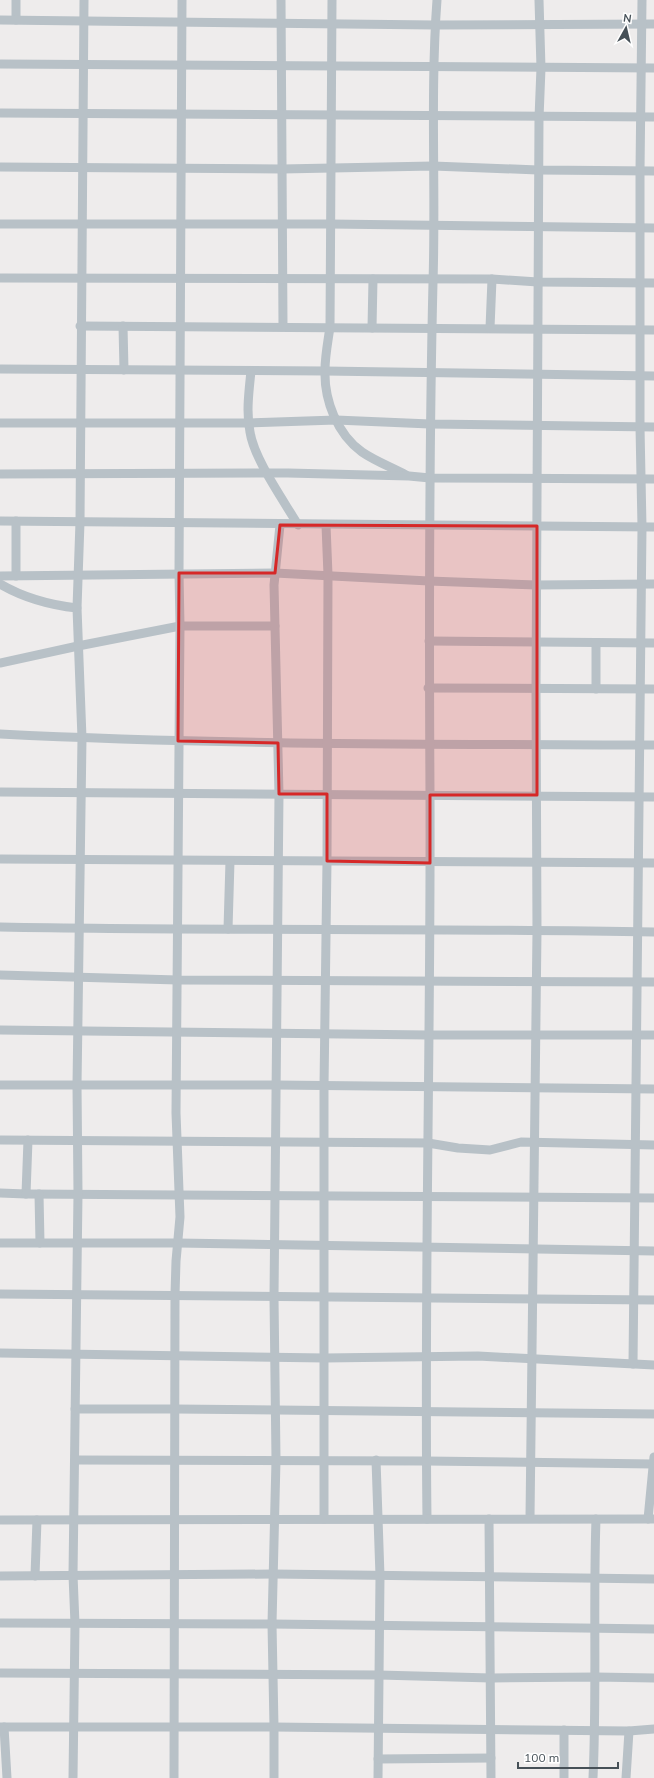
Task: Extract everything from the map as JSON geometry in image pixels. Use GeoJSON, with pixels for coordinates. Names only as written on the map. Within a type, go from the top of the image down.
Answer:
{"type":"FeatureCollection","features":[{"type":"Feature","properties":{"kind":"street"},"geometry":{"type":"LineString","coordinates":[[16,0],[16,20]]}},
{"type":"Feature","properties":{"kind":"street"},"geometry":{"type":"LineString","coordinates":[[73,1778],[75,1624],[73,1575],[75,1520],[75,1354],[78,1194],[77,1085],[80,928],[80,793],[82,738],[77,608],[80,522],[80,326],[83,115],[82,64],[84,0]]}},
{"type":"Feature","properties":{"kind":"street"},"geometry":{"type":"LineString","coordinates":[[174,1778],[174,1520],[176,1409],[175,1295],[180,1224],[176,1085],[180,626],[180,370],[182,278],[182,0]]}},
{"type":"Feature","properties":{"kind":"street"},"geometry":{"type":"LineString","coordinates":[[281,0],[283,326]]}},
{"type":"Feature","properties":{"kind":"street"},"geometry":{"type":"LineString","coordinates":[[332,0],[330,327],[325,371],[329,400],[336,420],[346,437],[362,452],[409,476]]}},
{"type":"Feature","properties":{"kind":"street"},"geometry":{"type":"LineString","coordinates":[[427,1519],[426,1298],[430,930],[428,688],[431,327],[434,280],[433,117],[437,0]]}},
{"type":"Feature","properties":{"kind":"street"},"geometry":{"type":"LineString","coordinates":[[530,1518],[533,1298],[532,1248],[535,1142],[535,982],[537,931],[537,328],[538,170],[541,68],[539,0]]}},
{"type":"Feature","properties":{"kind":"street"},"geometry":{"type":"LineString","coordinates":[[633,1364],[637,1089],[636,1035],[640,584],[642,527],[640,479],[640,171],[642,0]]}},
{"type":"Feature","properties":{"kind":"street"},"geometry":{"type":"LineString","coordinates":[[0,20],[435,25],[654,24]]}},
{"type":"Feature","properties":{"kind":"street"},"geometry":{"type":"LineString","coordinates":[[0,64],[654,68]]}},
{"type":"Feature","properties":{"kind":"street"},"geometry":{"type":"LineString","coordinates":[[0,114],[539,118],[654,117]]}},
{"type":"Feature","properties":{"kind":"street"},"geometry":{"type":"LineString","coordinates":[[0,167],[331,169],[433,166],[538,170],[654,171]]}},
{"type":"Feature","properties":{"kind":"street"},"geometry":{"type":"LineString","coordinates":[[0,224],[330,224],[654,228]]}},
{"type":"Feature","properties":{"kind":"street"},"geometry":{"type":"LineString","coordinates":[[0,278],[182,278],[283,280],[492,279],[538,282],[654,283]]}},
{"type":"Feature","properties":{"kind":"street"},"geometry":{"type":"LineString","coordinates":[[372,328],[374,279]]}},
{"type":"Feature","properties":{"kind":"street"},"geometry":{"type":"LineString","coordinates":[[490,328],[492,279]]}},
{"type":"Feature","properties":{"kind":"street"},"geometry":{"type":"LineString","coordinates":[[80,326],[431,327],[654,330]]}},
{"type":"Feature","properties":{"kind":"street"},"geometry":{"type":"LineString","coordinates":[[123,326],[124,370]]}},
{"type":"Feature","properties":{"kind":"street"},"geometry":{"type":"LineString","coordinates":[[0,370],[325,371],[654,376]]}},
{"type":"Feature","properties":{"kind":"street"},"geometry":{"type":"LineString","coordinates":[[251,371],[248,423],[253,443],[268,473],[298,524]]}},
{"type":"Feature","properties":{"kind":"street"},"geometry":{"type":"LineString","coordinates":[[0,423],[248,423],[336,420],[430,424],[654,427]]}},
{"type":"Feature","properties":{"kind":"street"},"geometry":{"type":"LineString","coordinates":[[0,474],[268,473],[409,476],[430,478],[654,479]]}},
{"type":"Feature","properties":{"kind":"street"},"geometry":{"type":"LineString","coordinates":[[0,521],[654,527]]}},
{"type":"Feature","properties":{"kind":"street"},"geometry":{"type":"LineString","coordinates":[[16,521],[16,576]]}},
{"type":"Feature","properties":{"kind":"street"},"geometry":{"type":"LineString","coordinates":[[274,1778],[272,1624],[276,1460],[274,1296],[278,928],[277,861],[279,794],[275,573],[280,524]]}},
{"type":"Feature","properties":{"kind":"street"},"geometry":{"type":"LineString","coordinates":[[324,1519],[324,1087],[327,861],[328,576],[326,525]]}},
{"type":"Feature","properties":{"kind":"street"},"geometry":{"type":"LineString","coordinates":[[0,576],[275,573],[536,585],[654,584]]}},
{"type":"Feature","properties":{"kind":"street"},"geometry":{"type":"LineString","coordinates":[[0,584],[38,602],[54,606],[77,608]]}},
{"type":"Feature","properties":{"kind":"street"},"geometry":{"type":"LineString","coordinates":[[0,664],[78,646],[180,626],[276,626]]}},
{"type":"Feature","properties":{"kind":"street"},"geometry":{"type":"LineString","coordinates":[[429,641],[654,643]]}},
{"type":"Feature","properties":{"kind":"street"},"geometry":{"type":"LineString","coordinates":[[596,643],[596,689]]}},
{"type":"Feature","properties":{"kind":"street"},"geometry":{"type":"LineString","coordinates":[[428,688],[654,689]]}},
{"type":"Feature","properties":{"kind":"street"},"geometry":{"type":"LineString","coordinates":[[0,734],[178,741],[327,744],[654,746]]}},
{"type":"Feature","properties":{"kind":"street"},"geometry":{"type":"LineString","coordinates":[[0,792],[654,797]]}},
{"type":"Feature","properties":{"kind":"street"},"geometry":{"type":"LineString","coordinates":[[0,859],[430,863],[654,863]]}},
{"type":"Feature","properties":{"kind":"street"},"geometry":{"type":"LineString","coordinates":[[228,929],[230,861]]}},
{"type":"Feature","properties":{"kind":"street"},"geometry":{"type":"LineString","coordinates":[[0,926],[178,930],[278,928],[654,932]]}},
{"type":"Feature","properties":{"kind":"street"},"geometry":{"type":"LineString","coordinates":[[0,975],[178,980],[654,982]]}},
{"type":"Feature","properties":{"kind":"street"},"geometry":{"type":"LineString","coordinates":[[0,1030],[276,1032],[429,1035],[654,1035]]}},
{"type":"Feature","properties":{"kind":"street"},"geometry":{"type":"LineString","coordinates":[[0,1085],[276,1085],[324,1087],[654,1089]]}},
{"type":"Feature","properties":{"kind":"street"},"geometry":{"type":"LineString","coordinates":[[0,1140],[428,1143],[458,1148],[490,1150],[502,1148],[513,1143],[535,1142],[654,1145]]}},
{"type":"Feature","properties":{"kind":"street"},"geometry":{"type":"LineString","coordinates":[[26,1194],[28,1140]]}},
{"type":"Feature","properties":{"kind":"street"},"geometry":{"type":"LineString","coordinates":[[0,1193],[180,1196],[654,1198]]}},
{"type":"Feature","properties":{"kind":"street"},"geometry":{"type":"LineString","coordinates":[[40,1194],[40,1244]]}},
{"type":"Feature","properties":{"kind":"street"},"geometry":{"type":"LineString","coordinates":[[0,1243],[532,1248],[654,1251]]}},
{"type":"Feature","properties":{"kind":"street"},"geometry":{"type":"LineString","coordinates":[[0,1294],[654,1300]]}},
{"type":"Feature","properties":{"kind":"street"},"geometry":{"type":"LineString","coordinates":[[0,1353],[325,1358],[426,1358],[478,1356],[654,1365]]}},
{"type":"Feature","properties":{"kind":"street"},"geometry":{"type":"LineString","coordinates":[[75,1410],[176,1409],[654,1414]]}},
{"type":"Feature","properties":{"kind":"street"},"geometry":{"type":"LineString","coordinates":[[0,1520],[651,1519],[654,1460],[531,1463],[376,1460],[75,1460]]}},
{"type":"Feature","properties":{"kind":"street"},"geometry":{"type":"LineString","coordinates":[[376,1460],[380,1576],[378,1778]]}},
{"type":"Feature","properties":{"kind":"street"},"geometry":{"type":"LineString","coordinates":[[489,1519],[491,1778]]}},
{"type":"Feature","properties":{"kind":"street"},"geometry":{"type":"LineString","coordinates":[[593,1778],[596,1730],[594,1577],[596,1519]]}},
{"type":"Feature","properties":{"kind":"street"},"geometry":{"type":"LineString","coordinates":[[35,1576],[37,1520]]}},
{"type":"Feature","properties":{"kind":"street"},"geometry":{"type":"LineString","coordinates":[[0,1576],[273,1574],[490,1578],[594,1577],[654,1579]]}},
{"type":"Feature","properties":{"kind":"street"},"geometry":{"type":"LineString","coordinates":[[0,1624],[272,1624],[654,1629]]}},
{"type":"Feature","properties":{"kind":"street"},"geometry":{"type":"LineString","coordinates":[[0,1673],[378,1675],[491,1678],[654,1678]]}},
{"type":"Feature","properties":{"kind":"street"},"geometry":{"type":"LineString","coordinates":[[7,1778],[2,1727],[274,1727],[629,1731],[654,1729]]}},
{"type":"Feature","properties":{"kind":"street"},"geometry":{"type":"LineString","coordinates":[[564,1730],[564,1778]]}},
{"type":"Feature","properties":{"kind":"street"},"geometry":{"type":"LineString","coordinates":[[626,1778],[629,1731]]}},
{"type":"Feature","properties":{"kind":"street"},"geometry":{"type":"LineString","coordinates":[[378,1759],[491,1758]]}},
{"type":"Feature","properties":{"kind":"highlighted area"},"geometry":{"type":"Polygon","coordinates":[[[280,525],[537,526],[537,795],[430,795],[430,863],[327,861],[327,794],[279,794],[278,743],[178,741],[179,573],[275,573],[280,525]]]}}]}
